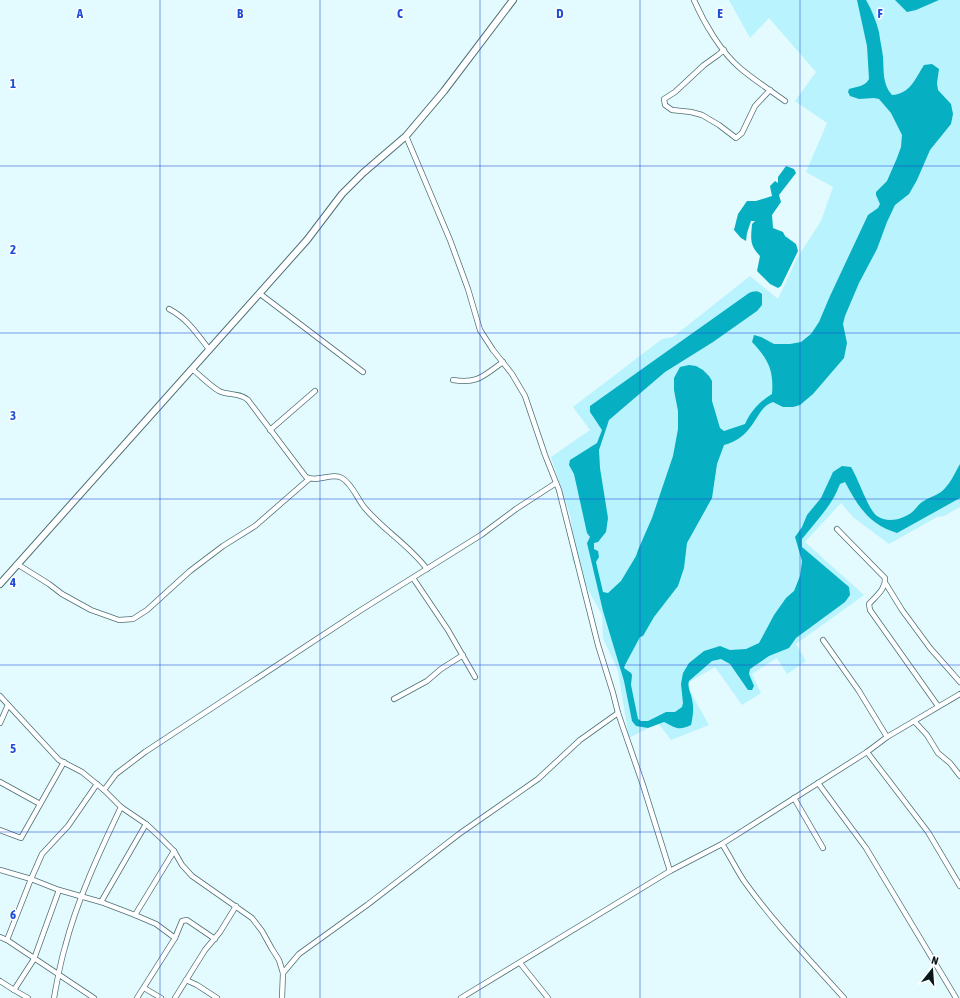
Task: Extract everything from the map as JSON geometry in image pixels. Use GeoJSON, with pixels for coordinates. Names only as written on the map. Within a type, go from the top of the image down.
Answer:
{"type":"FeatureCollection","features":[{"type":"Feature","properties":{"kind":"street"},"geometry":{"type":"LineString","coordinates":[[0,584],[307,240],[342,194],[363,173],[406,136],[444,91],[513,0]]}},
{"type":"Feature","properties":{"kind":"street"},"geometry":{"type":"LineString","coordinates":[[694,0],[700,14],[724,50],[740,69],[785,101]]}},
{"type":"Feature","properties":{"kind":"street"},"geometry":{"type":"LineString","coordinates":[[724,50],[704,65],[675,92],[666,96],[664,99],[665,105],[672,110],[691,112],[702,116],[736,138],[742,133],[755,106],[770,90]]}},
{"type":"Feature","properties":{"kind":"street"},"geometry":{"type":"LineString","coordinates":[[406,136],[450,240],[468,289],[480,330],[492,350],[512,374],[525,396],[556,483],[598,645],[614,694],[618,713],[643,785],[670,871]]}},
{"type":"Feature","properties":{"kind":"street"},"geometry":{"type":"LineString","coordinates":[[259,293],[362,372]]}},
{"type":"Feature","properties":{"kind":"street"},"geometry":{"type":"LineString","coordinates":[[170,309],[188,322],[209,349]]}},
{"type":"Feature","properties":{"kind":"street"},"geometry":{"type":"LineString","coordinates":[[453,380],[470,382],[478,380],[503,362]]}},
{"type":"Feature","properties":{"kind":"street"},"geometry":{"type":"LineString","coordinates":[[192,369],[220,391],[229,395],[235,394],[244,396],[301,472],[309,479]]}},
{"type":"Feature","properties":{"kind":"street"},"geometry":{"type":"LineString","coordinates":[[270,430],[315,391]]}},
{"type":"Feature","properties":{"kind":"street"},"geometry":{"type":"LineString","coordinates":[[17,564],[62,594],[91,610],[119,620],[133,619],[147,610],[190,571],[223,546],[255,526],[309,479],[337,476],[348,483],[364,506],[380,524],[401,541],[427,569]]}},
{"type":"Feature","properties":{"kind":"street"},"geometry":{"type":"LineString","coordinates":[[104,790],[116,774],[145,752],[362,610],[481,535],[516,509],[556,483]]}},
{"type":"Feature","properties":{"kind":"street"},"geometry":{"type":"LineString","coordinates":[[837,529],[885,578],[886,584],[902,610],[930,648],[960,682]]}},
{"type":"Feature","properties":{"kind":"street"},"geometry":{"type":"LineString","coordinates":[[413,578],[463,655],[474,676]]}},
{"type":"Feature","properties":{"kind":"street"},"geometry":{"type":"LineString","coordinates":[[886,584],[869,604],[870,610],[938,706]]}},
{"type":"Feature","properties":{"kind":"street"},"geometry":{"type":"LineString","coordinates":[[823,640],[859,691],[887,737]]}},
{"type":"Feature","properties":{"kind":"street"},"geometry":{"type":"LineString","coordinates":[[394,699],[427,681],[463,655]]}},
{"type":"Feature","properties":{"kind":"street"},"geometry":{"type":"LineString","coordinates":[[461,998],[670,871],[722,844],[867,752],[887,737],[915,722],[938,706],[960,694]]}},
{"type":"Feature","properties":{"kind":"street"},"geometry":{"type":"LineString","coordinates":[[0,696],[59,760],[82,772],[104,790],[122,808],[146,824],[174,851],[182,865],[192,876],[252,918],[262,931],[279,960],[283,973],[282,998]]}},
{"type":"Feature","properties":{"kind":"street"},"geometry":{"type":"LineString","coordinates":[[0,723],[8,705]]}},
{"type":"Feature","properties":{"kind":"street"},"geometry":{"type":"LineString","coordinates":[[283,973],[299,954],[367,905],[470,826],[538,779],[580,740],[618,713]]}},
{"type":"Feature","properties":{"kind":"street"},"geometry":{"type":"LineString","coordinates":[[915,722],[938,753],[950,763],[960,776]]}},
{"type":"Feature","properties":{"kind":"street"},"geometry":{"type":"LineString","coordinates":[[867,752],[928,832],[960,886]]}},
{"type":"Feature","properties":{"kind":"street"},"geometry":{"type":"LineString","coordinates":[[0,830],[21,838],[64,762]]}},
{"type":"Feature","properties":{"kind":"street"},"geometry":{"type":"LineString","coordinates":[[0,782],[40,804]]}},
{"type":"Feature","properties":{"kind":"street"},"geometry":{"type":"LineString","coordinates":[[818,783],[866,848],[956,998]]}},
{"type":"Feature","properties":{"kind":"street"},"geometry":{"type":"LineString","coordinates":[[7,940],[42,854],[68,826],[97,784]]}},
{"type":"Feature","properties":{"kind":"street"},"geometry":{"type":"LineString","coordinates":[[794,798],[823,848]]}},
{"type":"Feature","properties":{"kind":"street"},"geometry":{"type":"LineString","coordinates":[[54,998],[65,946],[82,896],[100,850],[122,808]]}},
{"type":"Feature","properties":{"kind":"street"},"geometry":{"type":"LineString","coordinates":[[101,902],[146,824]]}},
{"type":"Feature","properties":{"kind":"street"},"geometry":{"type":"LineString","coordinates":[[722,844],[731,857],[743,880],[766,909],[844,998]]}},
{"type":"Feature","properties":{"kind":"street"},"geometry":{"type":"LineString","coordinates":[[135,915],[174,851]]}},
{"type":"Feature","properties":{"kind":"street"},"geometry":{"type":"LineString","coordinates":[[0,870],[31,879],[58,890],[101,902],[135,915],[156,924],[175,938]]}},
{"type":"Feature","properties":{"kind":"street"},"geometry":{"type":"LineString","coordinates":[[14,990],[34,959],[58,890]]}},
{"type":"Feature","properties":{"kind":"street"},"geometry":{"type":"LineString","coordinates":[[175,998],[205,950],[215,938],[236,906]]}},
{"type":"Feature","properties":{"kind":"street"},"geometry":{"type":"LineString","coordinates":[[137,998],[175,938],[182,921],[187,920],[215,938]]}},
{"type":"Feature","properties":{"kind":"street"},"geometry":{"type":"LineString","coordinates":[[0,937],[7,940],[94,998]]}},
{"type":"Feature","properties":{"kind":"street"},"geometry":{"type":"LineString","coordinates":[[520,963],[548,998]]}},
{"type":"Feature","properties":{"kind":"street"},"geometry":{"type":"LineString","coordinates":[[186,980],[217,998]]}},
{"type":"Feature","properties":{"kind":"street"},"geometry":{"type":"LineString","coordinates":[[0,981],[28,998]]}},
{"type":"Feature","properties":{"kind":"street"},"geometry":{"type":"LineString","coordinates":[[144,988],[161,998]]}},
{"type":"Feature","properties":{"kind":"shaded area"},"geometry":{"type":"Polygon","coordinates":[[[729,0],[960,0],[960,507],[944,516],[937,517],[889,544],[853,517],[841,503],[805,542],[864,595],[796,644],[806,661],[787,674],[777,658],[752,674],[761,693],[742,705],[715,667],[686,684],[709,725],[671,740],[658,723],[629,738],[618,671],[603,638],[602,615],[572,560],[571,518],[551,457],[590,430],[573,407],[662,339],[673,337],[750,276],[778,299],[797,258],[821,221],[833,187],[806,172],[827,123],[795,101],[816,72],[769,18],[750,38],[729,0]]]}},
{"type":"Feature","properties":{"kind":"water"},"geometry":{"type":"Polygon","coordinates":[[[857,0],[866,0],[875,20],[879,32],[885,82],[892,95],[908,89],[924,65],[932,64],[939,69],[937,83],[938,90],[951,104],[953,114],[951,124],[930,150],[909,194],[895,205],[877,249],[859,283],[843,324],[847,343],[844,358],[813,394],[800,405],[783,407],[773,402],[769,404],[763,408],[749,429],[743,435],[724,445],[717,464],[712,498],[687,543],[684,568],[678,586],[654,617],[643,636],[640,637],[624,668],[632,675],[631,685],[638,719],[641,721],[648,721],[666,712],[675,712],[682,707],[681,684],[683,673],[689,663],[704,651],[720,646],[730,650],[746,649],[759,643],[774,615],[786,598],[794,591],[800,576],[802,561],[795,537],[802,527],[807,515],[821,498],[833,472],[842,466],[851,467],[874,513],[885,519],[894,520],[907,515],[922,502],[941,492],[949,483],[960,464],[960,498],[897,533],[879,525],[872,520],[855,500],[845,482],[840,484],[833,499],[802,539],[802,547],[849,587],[850,595],[845,602],[796,638],[789,648],[769,656],[750,669],[749,674],[754,686],[752,690],[748,690],[730,664],[721,659],[712,661],[689,681],[693,706],[691,725],[683,728],[677,728],[664,722],[648,728],[636,726],[632,721],[624,681],[603,611],[587,543],[590,537],[587,533],[574,474],[569,465],[570,460],[597,443],[602,430],[590,412],[590,406],[749,293],[756,291],[762,294],[762,305],[757,311],[713,342],[665,372],[609,420],[599,450],[600,468],[608,518],[606,532],[598,542],[594,543],[594,549],[598,551],[599,557],[596,562],[603,592],[608,593],[621,581],[636,556],[652,518],[673,456],[678,429],[678,411],[674,390],[674,378],[680,367],[689,365],[696,366],[709,376],[712,381],[712,401],[720,428],[724,431],[745,424],[756,407],[772,394],[771,371],[766,360],[752,342],[754,335],[774,344],[790,344],[801,342],[811,334],[819,322],[868,215],[878,208],[880,204],[876,192],[887,181],[901,147],[902,135],[891,113],[879,99],[859,99],[850,96],[848,92],[849,89],[863,85],[869,79],[867,46],[857,0]]]}},
{"type":"Feature","properties":{"kind":"water"},"geometry":{"type":"Polygon","coordinates":[[[895,0],[939,0],[916,10],[907,12],[895,0]]]}},
{"type":"Feature","properties":{"kind":"water"},"geometry":{"type":"Polygon","coordinates":[[[786,166],[794,169],[796,173],[779,195],[781,202],[772,215],[773,228],[783,232],[785,236],[796,244],[798,251],[781,286],[778,288],[770,284],[757,271],[760,256],[752,245],[751,237],[752,224],[755,221],[751,221],[746,241],[734,230],[738,214],[747,201],[756,201],[772,196],[770,186],[775,181],[778,183],[778,177],[786,166]]]}}]}
